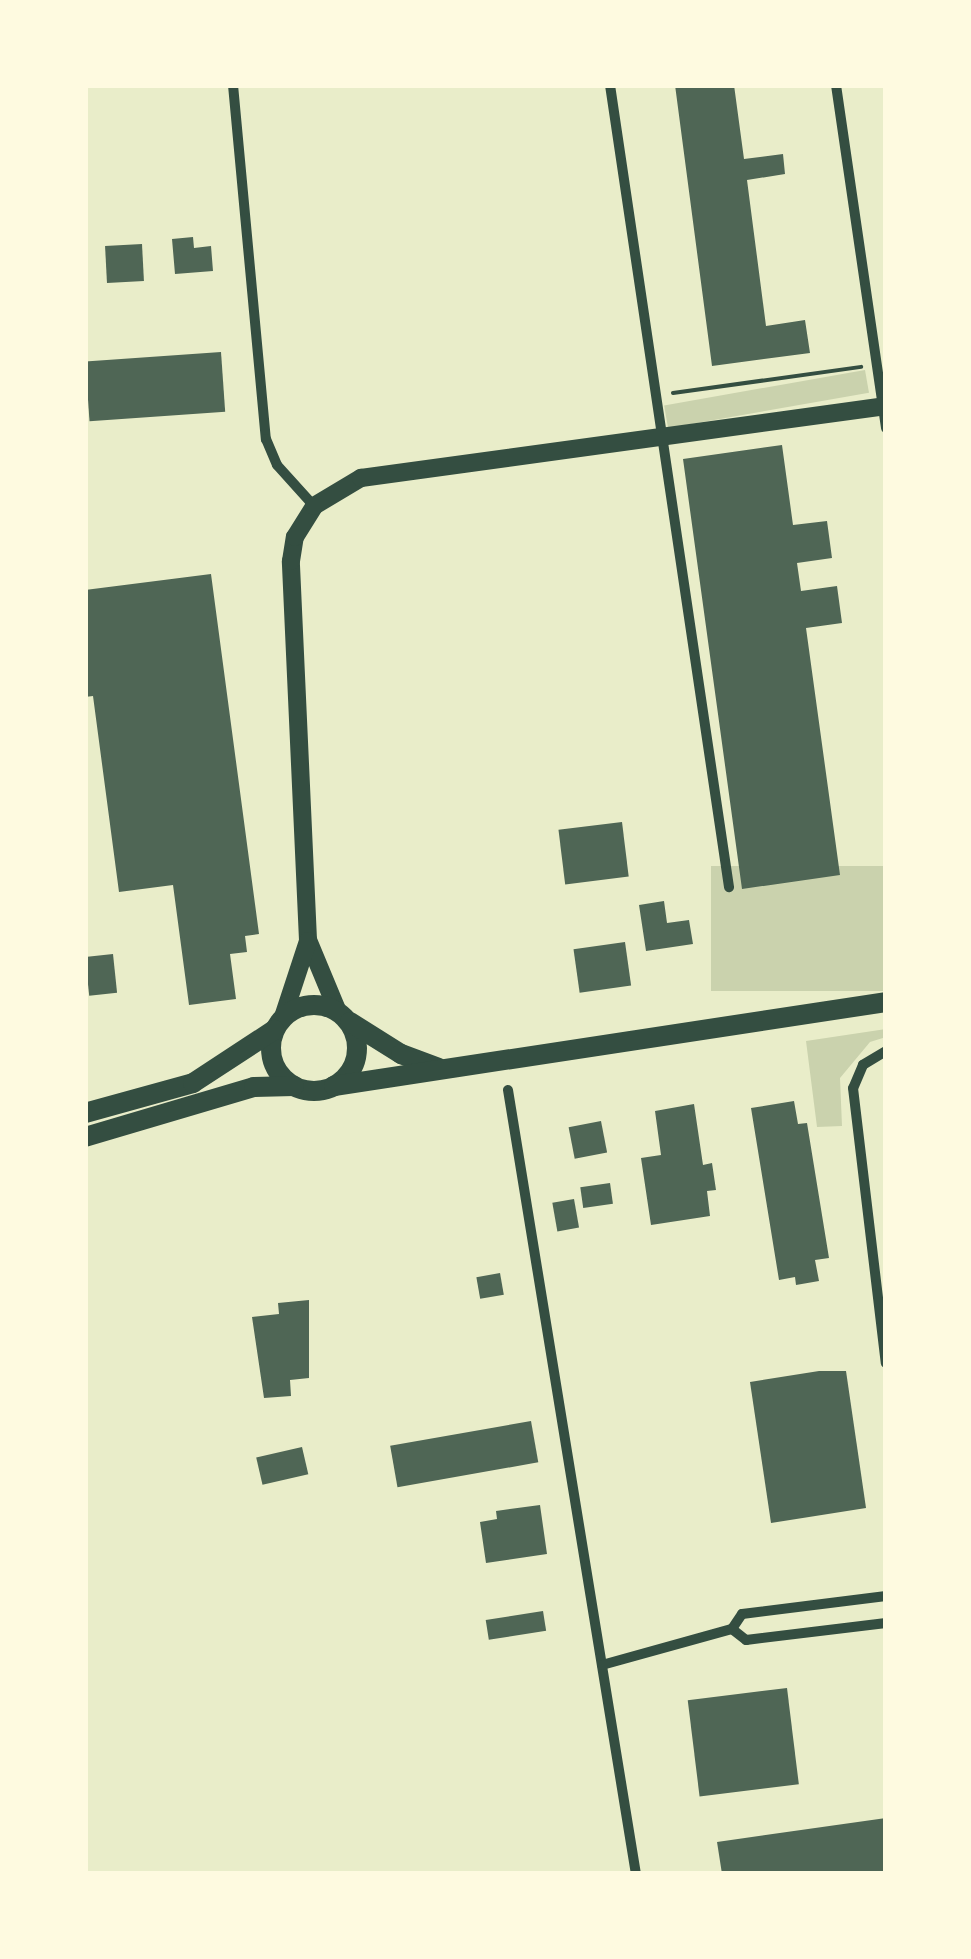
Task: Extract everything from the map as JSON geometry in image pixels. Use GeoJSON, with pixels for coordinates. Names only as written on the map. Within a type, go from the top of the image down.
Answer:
{"type":"FeatureCollection","features":[{"type":"Feature","properties":{"kind":"main road"},"geometry":{"type":"LineString","coordinates":[[85,1138],[254,1088],[294,1086],[314,1091],[886,1002]]}},
{"type":"Feature","properties":{"kind":"main road"},"geometry":{"type":"LineString","coordinates":[[85,1112],[193,1083],[304,1006],[342,1016],[400,1054],[446,1070]]}},
{"type":"Feature","properties":{"kind":"main road"},"geometry":{"type":"LineString","coordinates":[[334,1086],[356,1056],[342,1016]]}},
{"type":"Feature","properties":{"kind":"main road"},"geometry":{"type":"LineString","coordinates":[[279,1024],[275,1067],[294,1086]]}},
{"type":"Feature","properties":{"kind":"street"},"geometry":{"type":"LineString","coordinates":[[234,85],[266,439],[278,465],[314,506]]}},
{"type":"Feature","properties":{"kind":"street"},"geometry":{"type":"LineString","coordinates":[[610,85],[729,887]]}},
{"type":"Feature","properties":{"kind":"street"},"geometry":{"type":"LineString","coordinates":[[836,85],[886,428]]}},
{"type":"Feature","properties":{"kind":"street"},"geometry":{"type":"LineString","coordinates":[[342,1016],[308,940],[290,561],[295,537],[314,506],[361,478],[884,406]]}},
{"type":"Feature","properties":{"kind":"street"},"geometry":{"type":"LineString","coordinates":[[279,1024],[308,940]]}},
{"type":"Feature","properties":{"kind":"street"},"geometry":{"type":"LineString","coordinates":[[886,1051],[863,1065],[853,1088],[886,1363]]}},
{"type":"Feature","properties":{"kind":"street"},"geometry":{"type":"LineString","coordinates":[[508,1090],[636,1874]]}},
{"type":"Feature","properties":{"kind":"street"},"geometry":{"type":"LineString","coordinates":[[602,1665],[732,1629],[742,1614],[886,1596]]}},
{"type":"Feature","properties":{"kind":"street"},"geometry":{"type":"LineString","coordinates":[[732,1629],[746,1640],[886,1623]]}},
{"type":"Feature","properties":{"kind":"path"},"geometry":{"type":"LineString","coordinates":[[654,396],[877,365]]}},
{"type":"Feature","properties":{"kind":"green space"},"geometry":{"type":"Polygon","coordinates":[[[865,370],[869,393],[668,428],[664,405],[865,370]]]}},
{"type":"Feature","properties":{"kind":"green space"},"geometry":{"type":"Polygon","coordinates":[[[711,866],[886,866],[886,991],[711,991],[711,866]]]}},
{"type":"Feature","properties":{"kind":"green space"},"geometry":{"type":"Polygon","coordinates":[[[886,1029],[886,1037],[870,1042],[840,1078],[842,1126],[817,1127],[806,1041],[886,1029]]]}},
{"type":"Feature","properties":{"kind":"building"},"geometry":{"type":"Polygon","coordinates":[[[675,85],[734,85],[744,159],[783,154],[785,174],[747,180],[766,326],[805,320],[810,353],[712,366],[675,85]]]}},
{"type":"Feature","properties":{"kind":"building"},"geometry":{"type":"Polygon","coordinates":[[[193,237],[194,248],[211,246],[213,271],[175,274],[172,239],[193,237]]]}},
{"type":"Feature","properties":{"kind":"building"},"geometry":{"type":"Polygon","coordinates":[[[142,244],[144,281],[107,283],[105,246],[142,244]]]}},
{"type":"Feature","properties":{"kind":"building"},"geometry":{"type":"Polygon","coordinates":[[[221,352],[225,412],[90,421],[85,361],[221,352]]]}},
{"type":"Feature","properties":{"kind":"building"},"geometry":{"type":"Polygon","coordinates":[[[782,445],[793,525],[827,521],[832,558],[797,563],[801,591],[837,586],[842,623],[806,628],[840,875],[742,889],[683,459],[782,445]]]}},
{"type":"Feature","properties":{"kind":"building"},"geometry":{"type":"Polygon","coordinates":[[[211,574],[259,934],[245,936],[247,952],[230,954],[236,999],[189,1005],[173,885],[119,892],[93,696],[85,697],[85,590],[211,574]]]}},
{"type":"Feature","properties":{"kind":"building"},"geometry":{"type":"Polygon","coordinates":[[[622,822],[629,877],[565,884],[558,830],[622,822]]]}},
{"type":"Feature","properties":{"kind":"building"},"geometry":{"type":"Polygon","coordinates":[[[664,901],[667,923],[689,920],[693,944],[646,951],[639,905],[664,901]]]}},
{"type":"Feature","properties":{"kind":"building"},"geometry":{"type":"Polygon","coordinates":[[[625,942],[631,986],[580,993],[574,949],[625,942]]]}},
{"type":"Feature","properties":{"kind":"building"},"geometry":{"type":"Polygon","coordinates":[[[113,954],[117,993],[89,996],[85,957],[113,954]]]}},
{"type":"Feature","properties":{"kind":"building"},"geometry":{"type":"Polygon","coordinates":[[[794,1101],[798,1124],[807,1123],[829,1258],[815,1260],[819,1281],[796,1285],[795,1277],[779,1280],[751,1108],[794,1101]]]}},
{"type":"Feature","properties":{"kind":"building"},"geometry":{"type":"Polygon","coordinates":[[[694,1104],[703,1165],[712,1163],[716,1190],[707,1191],[710,1216],[651,1225],[641,1158],[661,1155],[655,1111],[694,1104]]]}},
{"type":"Feature","properties":{"kind":"building"},"geometry":{"type":"Polygon","coordinates":[[[601,1121],[607,1152],[575,1159],[569,1127],[601,1121]]]}},
{"type":"Feature","properties":{"kind":"building"},"geometry":{"type":"Polygon","coordinates":[[[610,1183],[613,1204],[583,1208],[580,1187],[610,1183]]]}},
{"type":"Feature","properties":{"kind":"building"},"geometry":{"type":"Polygon","coordinates":[[[574,1199],[579,1228],[557,1231],[552,1203],[574,1199]]]}},
{"type":"Feature","properties":{"kind":"building"},"geometry":{"type":"Polygon","coordinates":[[[500,1273],[504,1295],[480,1299],[476,1277],[500,1273]]]}},
{"type":"Feature","properties":{"kind":"building"},"geometry":{"type":"Polygon","coordinates":[[[309,1300],[309,1378],[290,1380],[291,1396],[264,1398],[252,1317],[279,1314],[278,1303],[309,1300]]]}},
{"type":"Feature","properties":{"kind":"building"},"geometry":{"type":"Polygon","coordinates":[[[819,1371],[846,1371],[866,1508],[771,1523],[750,1382],[819,1371]]]}},
{"type":"Feature","properties":{"kind":"building"},"geometry":{"type":"Polygon","coordinates":[[[531,1421],[538,1462],[397,1487],[390,1446],[531,1421]]]}},
{"type":"Feature","properties":{"kind":"building"},"geometry":{"type":"Polygon","coordinates":[[[302,1447],[308,1474],[263,1485],[256,1458],[302,1447]]]}},
{"type":"Feature","properties":{"kind":"building"},"geometry":{"type":"Polygon","coordinates":[[[540,1505],[547,1554],[486,1563],[480,1522],[497,1519],[496,1511],[540,1505]]]}},
{"type":"Feature","properties":{"kind":"building"},"geometry":{"type":"Polygon","coordinates":[[[543,1611],[546,1631],[489,1640],[486,1620],[543,1611]]]}},
{"type":"Feature","properties":{"kind":"building"},"geometry":{"type":"Polygon","coordinates":[[[787,1688],[799,1784],[700,1796],[688,1700],[787,1688]]]}},
{"type":"Feature","properties":{"kind":"building"},"geometry":{"type":"Polygon","coordinates":[[[886,1818],[886,1874],[722,1874],[717,1842],[886,1818]]]}}]}
